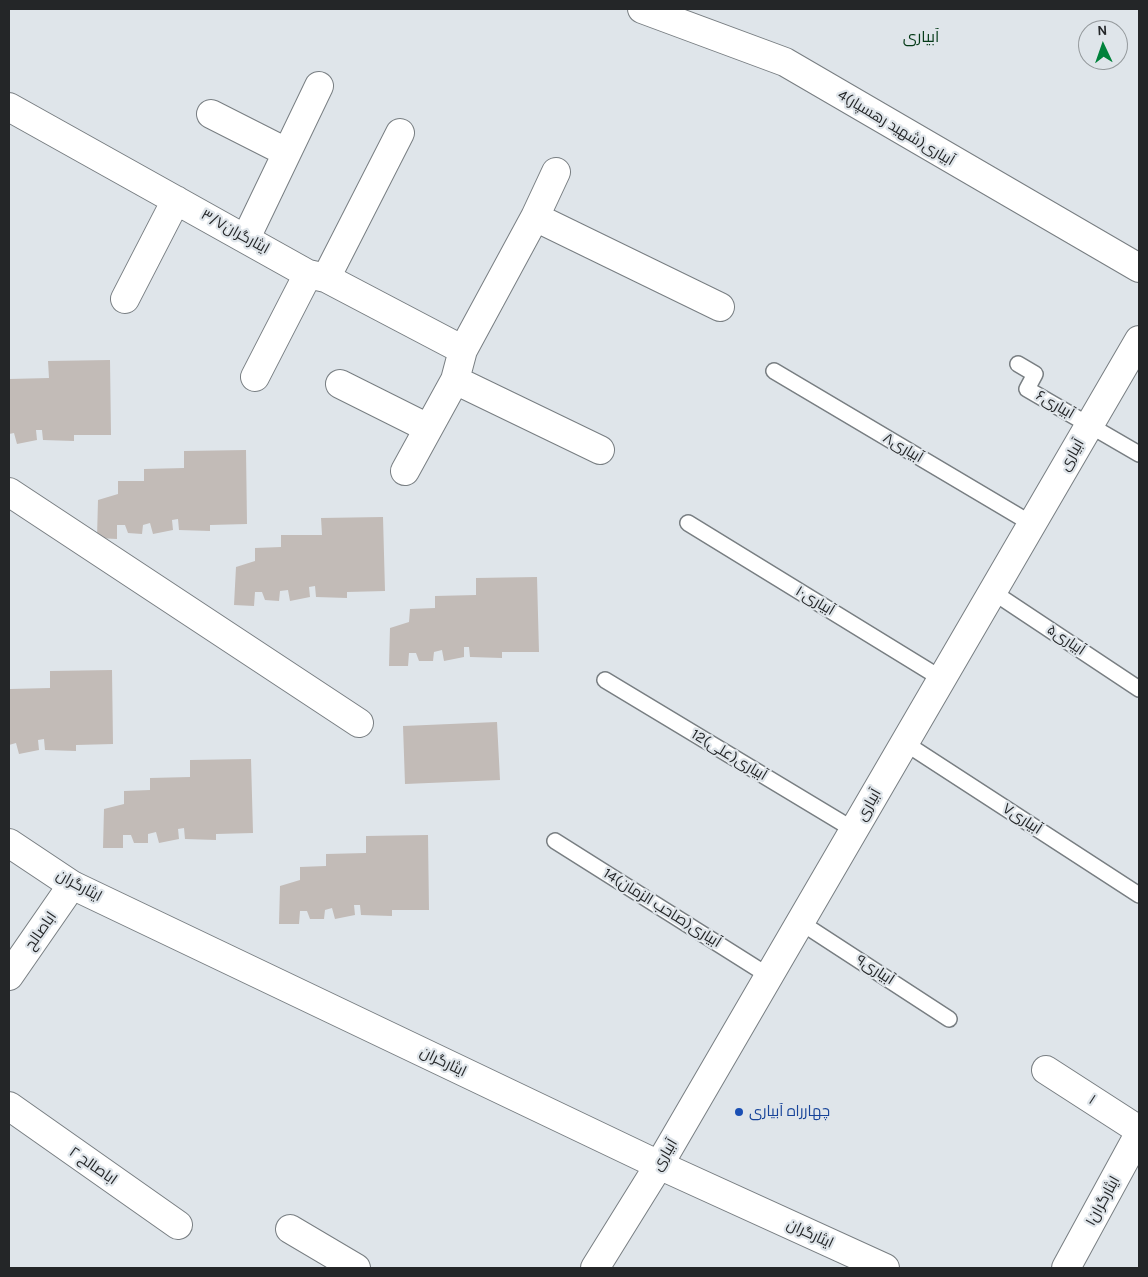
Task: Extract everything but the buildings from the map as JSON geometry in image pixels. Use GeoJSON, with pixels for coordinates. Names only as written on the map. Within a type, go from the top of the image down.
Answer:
{"type":"FeatureCollection","features":[{"type":"Feature","properties":{"kind":"street","name":"4آبیاری(شهید رهسپار)"},"geometry":{"type":"LineString","coordinates":[[642,9],[785,62],[1139,268]]}},
{"type":"Feature","properties":{"kind":"street"},"geometry":{"type":"LineString","coordinates":[[246,238],[286,152],[320,86]]}},
{"type":"Feature","properties":{"kind":"street","name":"ایثارگران۳/۷"},"geometry":{"type":"LineString","coordinates":[[9,107],[246,238],[463,350]]}},
{"type":"Feature","properties":{"kind":"street"},"geometry":{"type":"LineString","coordinates":[[211,114],[286,152]]}},
{"type":"Feature","properties":{"kind":"street"},"geometry":{"type":"LineString","coordinates":[[255,377],[317,276],[400,133]]}},
{"type":"Feature","properties":{"kind":"street"},"geometry":{"type":"LineString","coordinates":[[405,471],[455,380],[463,350],[535,217],[556,172]]}},
{"type":"Feature","properties":{"kind":"street"},"geometry":{"type":"LineString","coordinates":[[125,299],[176,200]]}},
{"type":"Feature","properties":{"kind":"street"},"geometry":{"type":"LineString","coordinates":[[535,217],[720,307]]}},
{"type":"Feature","properties":{"kind":"street","name":"آبیاری"},"geometry":{"type":"LineString","coordinates":[[595,1268],[659,1165],[1139,340]]}},
{"type":"Feature","properties":{"kind":"street"},"geometry":{"type":"LineString","coordinates":[[455,380],[600,450]]}},
{"type":"Feature","properties":{"kind":"street"},"geometry":{"type":"LineString","coordinates":[[340,384],[428,428]]}},
{"type":"Feature","properties":{"kind":"street"},"geometry":{"type":"LineString","coordinates":[[9,492],[359,722]]}},
{"type":"Feature","properties":{"kind":"street","name":"ایثارگران"},"geometry":{"type":"LineString","coordinates":[[9,843],[72,884],[659,1165],[885,1268]]}},
{"type":"Feature","properties":{"kind":"street","name":"اباصالح"},"geometry":{"type":"LineString","coordinates":[[9,976],[72,884]]}},
{"type":"Feature","properties":{"kind":"street","name":"۱"},"geometry":{"type":"LineString","coordinates":[[1046,1070],[1139,1132]]}},
{"type":"Feature","properties":{"kind":"street","name":"اباصالح ۲"},"geometry":{"type":"LineString","coordinates":[[9,1106],[178,1225]]}},
{"type":"Feature","properties":{"kind":"street","name":"ایثارگران۱"},"geometry":{"type":"LineString","coordinates":[[1066,1268],[1139,1132]]}},
{"type":"Feature","properties":{"kind":"street"},"geometry":{"type":"LineString","coordinates":[[290,1229],[356,1268]]}},
{"type":"Feature","properties":{"kind":"lane","name":"آبیاری۶"},"geometry":{"type":"LineString","coordinates":[[1018,364],[1035,374],[1028,389],[1090,425]]}},
{"type":"Feature","properties":{"kind":"lane","name":"آبیاری۸"},"geometry":{"type":"LineString","coordinates":[[774,371],[1032,524]]}},
{"type":"Feature","properties":{"kind":"lane"},"geometry":{"type":"LineString","coordinates":[[1090,425],[1139,454]]}},
{"type":"Feature","properties":{"kind":"lane","name":"آبیاری۱۰"},"geometry":{"type":"LineString","coordinates":[[688,524],[942,679]]}},
{"type":"Feature","properties":{"kind":"lane","name":"آبیاری۵"},"geometry":{"type":"LineString","coordinates":[[993,592],[1139,689]]}},
{"type":"Feature","properties":{"kind":"lane","name":"12آبیاری(علی)"},"geometry":{"type":"LineString","coordinates":[[605,680],[854,830]]}},
{"type":"Feature","properties":{"kind":"lane","name":"آبیاری۷"},"geometry":{"type":"LineString","coordinates":[[905,743],[1139,895]]}},
{"type":"Feature","properties":{"kind":"lane","name":"14آبیاری(صاحب الزمان)"},"geometry":{"type":"LineString","coordinates":[[555,841],[769,976]]}},
{"type":"Feature","properties":{"kind":"lane","name":"آبیاری۹"},"geometry":{"type":"LineString","coordinates":[[800,922],[949,1019]]}},
{"type":"Feature","properties":{"kind":"place","name":"چهارراه آبیاری"},"geometry":{"type":"Point","coordinates":[739,1112]}},
{"type":"Feature","properties":{"kind":"district","name":"آبیاری"},"geometry":{"type":"Point","coordinates":[921,37]}}]}
